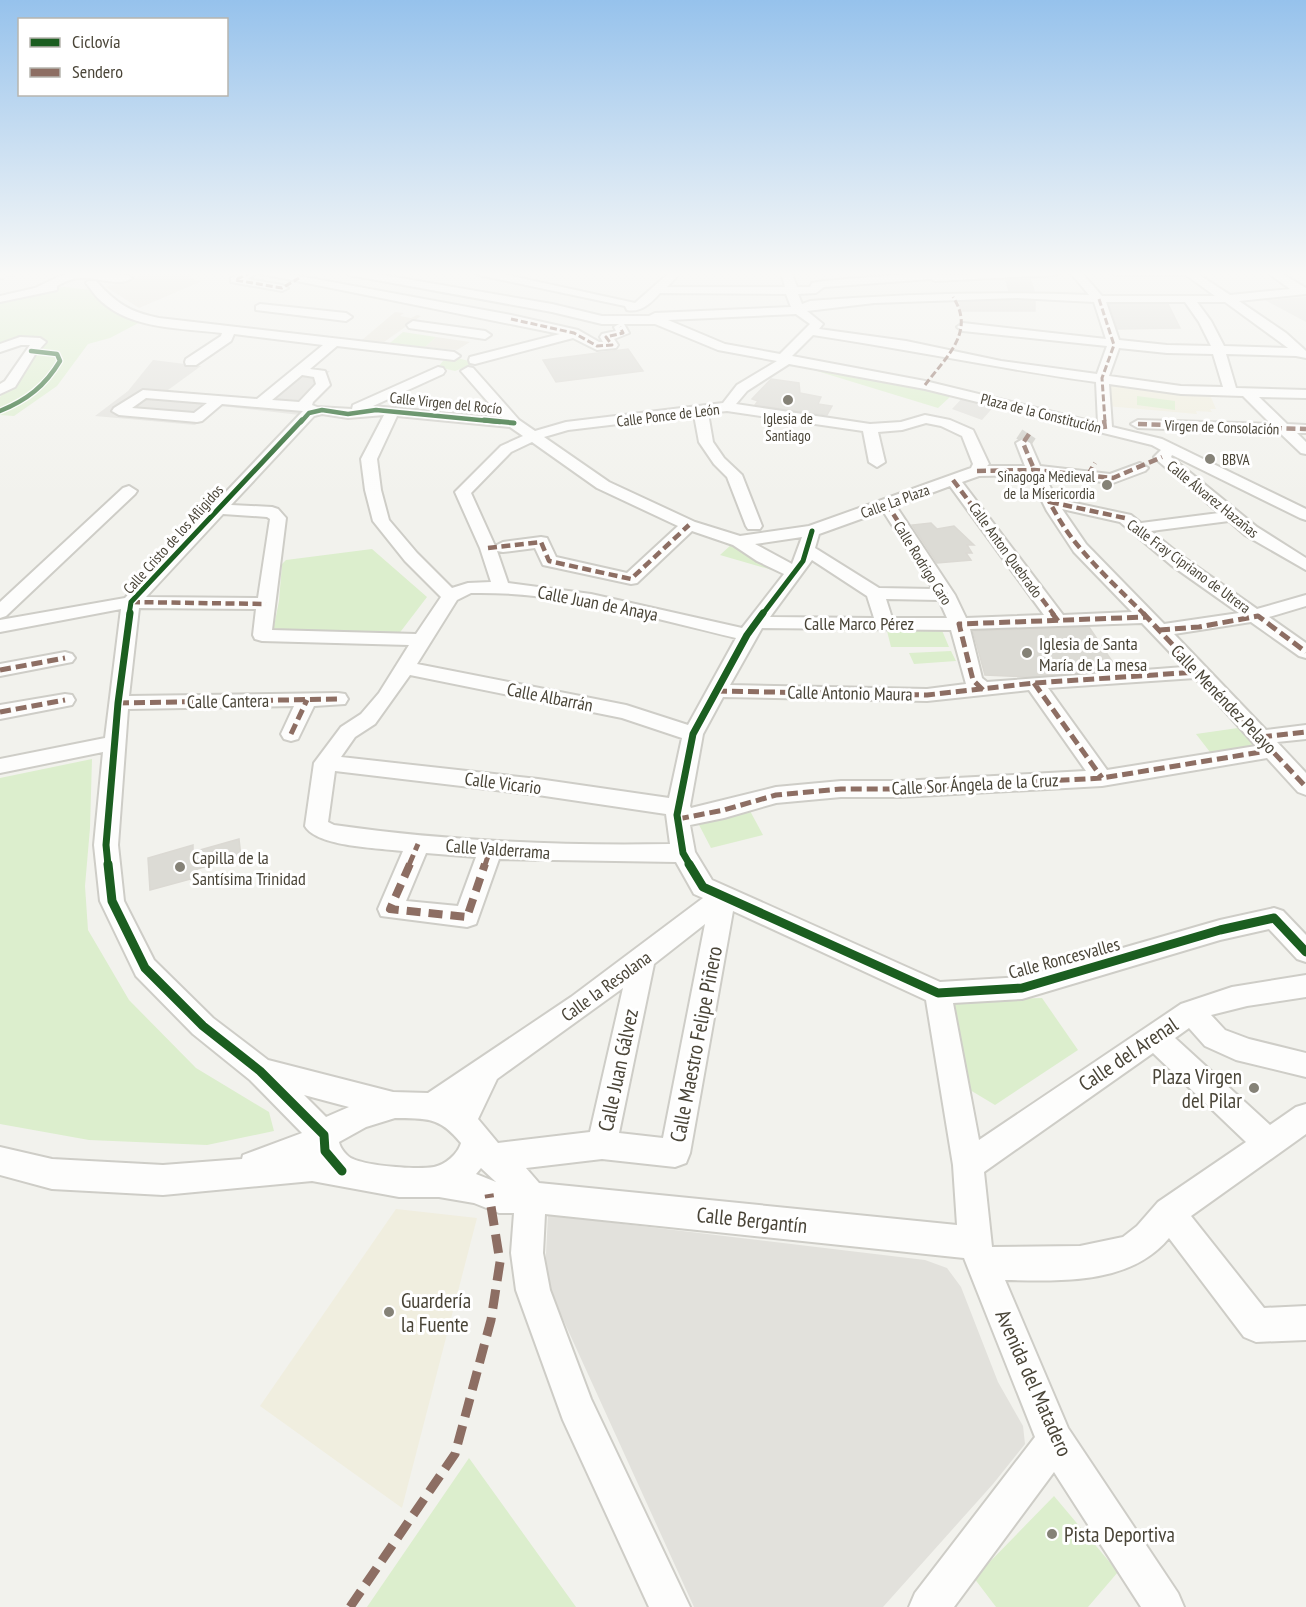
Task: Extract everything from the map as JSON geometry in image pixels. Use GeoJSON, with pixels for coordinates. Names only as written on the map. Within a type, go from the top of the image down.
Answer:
{"type":"FeatureCollection","features":[{"type":"Feature","properties":{"kind":"street"},"geometry":{"type":"LineString","coordinates":[[0,390],[10,384],[35,347]]}},
{"type":"Feature","properties":{"kind":"street"},"geometry":{"type":"LineString","coordinates":[[190,362],[213,347]]}},
{"type":"Feature","properties":{"kind":"street"},"geometry":{"type":"LineString","coordinates":[[259,404],[328,347]]}},
{"type":"Feature","properties":{"kind":"street"},"geometry":{"type":"LineString","coordinates":[[361,347],[453,364],[514,423],[603,485],[688,525],[739,540],[763,557],[795,572]]}},
{"type":"Feature","properties":{"kind":"street"},"geometry":{"type":"LineString","coordinates":[[453,364],[472,347]]}},
{"type":"Feature","properties":{"kind":"street"},"geometry":{"type":"LineString","coordinates":[[218,401],[197,418],[119,411],[143,394],[259,404],[316,413],[348,414],[453,364],[519,347]]}},
{"type":"Feature","properties":{"kind":"street","name":"Plaza de la Constitución"},"geometry":{"type":"LineString","coordinates":[[722,347],[925,386],[958,410],[1105,429],[1155,456]]}},
{"type":"Feature","properties":{"kind":"street"},"geometry":{"type":"LineString","coordinates":[[728,407],[742,388],[783,364],[785,361],[783,358],[794,347]]}},
{"type":"Feature","properties":{"kind":"street"},"geometry":{"type":"LineString","coordinates":[[906,347],[1001,365],[1181,390],[1248,394],[1306,394]]}},
{"type":"Feature","properties":{"kind":"street"},"geometry":{"type":"LineString","coordinates":[[925,386],[952,347]]}},
{"type":"Feature","properties":{"kind":"street"},"geometry":{"type":"LineString","coordinates":[[1105,429],[1102,378],[1113,347]]}},
{"type":"Feature","properties":{"kind":"street"},"geometry":{"type":"LineString","coordinates":[[1148,347],[1303,355]]}},
{"type":"Feature","properties":{"kind":"street"},"geometry":{"type":"LineString","coordinates":[[1217,347],[1231,393]]}},
{"type":"Feature","properties":{"kind":"street","name":"Calle Cristo de los Afligidos"},"geometry":{"type":"LineString","coordinates":[[299,371],[320,374],[322,377],[323,385],[306,401],[316,413],[218,509],[131,602],[118,703],[106,845],[112,900],[145,968],[203,1026],[260,1071],[317,1130],[325,1151],[342,1171]]}},
{"type":"Feature","properties":{"kind":"street"},"geometry":{"type":"LineString","coordinates":[[1248,394],[1306,450]]}},
{"type":"Feature","properties":{"kind":"street","name":"Calle Ponce de León"},"geometry":{"type":"LineString","coordinates":[[495,548],[463,492],[506,448],[566,426],[728,407],[870,428],[902,426],[958,410]]}},
{"type":"Feature","properties":{"kind":"street"},"geometry":{"type":"LineString","coordinates":[[700,410],[706,442],[719,461],[734,476],[756,532]]}},
{"type":"Feature","properties":{"kind":"street"},"geometry":{"type":"LineString","coordinates":[[958,410],[981,464],[977,471]]}},
{"type":"Feature","properties":{"kind":"street"},"geometry":{"type":"LineString","coordinates":[[325,763],[348,732],[368,719],[374,712],[405,668],[450,596],[411,557],[381,521],[373,490],[369,459],[384,411]]}},
{"type":"Feature","properties":{"kind":"street","name":"Calle Virgen del Rocío"},"geometry":{"type":"LineString","coordinates":[[348,414],[384,411],[514,423]]}},
{"type":"Feature","properties":{"kind":"street","name":"Virgen de Consolación"},"geometry":{"type":"LineString","coordinates":[[1138,424],[1306,429]]}},
{"type":"Feature","properties":{"kind":"street"},"geometry":{"type":"LineString","coordinates":[[870,428],[878,462]]}},
{"type":"Feature","properties":{"kind":"street","name":"Calle Menéndez Pelayo"},"geometry":{"type":"LineString","coordinates":[[1023,443],[1060,522],[1080,548],[1304,783]]}},
{"type":"Feature","properties":{"kind":"street"},"geometry":{"type":"LineString","coordinates":[[1034,470],[1100,473],[1155,456],[1306,514]]}},
{"type":"Feature","properties":{"kind":"street","name":"Calle Álvarez Hazañas"},"geometry":{"type":"LineString","coordinates":[[1155,456],[1251,531],[1306,565]]}},
{"type":"Feature","properties":{"kind":"street","name":"Calle La Plaza"},"geometry":{"type":"LineString","coordinates":[[739,540],[756,532],[812,531],[977,471],[1034,470]]}},
{"type":"Feature","properties":{"kind":"street","name":"Calle Anton Quebrado"},"geometry":{"type":"LineString","coordinates":[[953,480],[1058,621]]}},
{"type":"Feature","properties":{"kind":"street"},"geometry":{"type":"LineString","coordinates":[[0,612],[129,491]]}},
{"type":"Feature","properties":{"kind":"street","name":"Calle Fray Cipriano de Utrera"},"geometry":{"type":"LineString","coordinates":[[1050,502],[1125,518],[1177,561],[1306,652]]}},
{"type":"Feature","properties":{"kind":"street","name":"Calle Rodrigo Caro"},"geometry":{"type":"LineString","coordinates":[[886,503],[945,595],[959,624],[973,680],[983,690]]}},
{"type":"Feature","properties":{"kind":"street"},"geometry":{"type":"LineString","coordinates":[[218,509],[268,512],[277,515],[278,523],[262,635],[422,640]]}},
{"type":"Feature","properties":{"kind":"street"},"geometry":{"type":"LineString","coordinates":[[1138,528],[1233,516]]}},
{"type":"Feature","properties":{"kind":"street"},"geometry":{"type":"LineString","coordinates":[[501,587],[495,548],[541,542],[549,561],[631,579],[688,525]]}},
{"type":"Feature","properties":{"kind":"street"},"geometry":{"type":"LineString","coordinates":[[683,853],[679,813],[693,734],[753,628],[795,572],[807,550],[812,531]]}},
{"type":"Feature","properties":{"kind":"street"},"geometry":{"type":"LineString","coordinates":[[807,550],[876,593],[945,595]]}},
{"type":"Feature","properties":{"kind":"street","name":"Calle Juan de Anaya"},"geometry":{"type":"LineString","coordinates":[[450,596],[460,588],[501,587],[581,596],[753,628]]}},
{"type":"Feature","properties":{"kind":"street"},"geometry":{"type":"LineString","coordinates":[[876,593],[885,623]]}},
{"type":"Feature","properties":{"kind":"street","name":"Calle Marco Pérez"},"geometry":{"type":"LineString","coordinates":[[753,628],[885,623],[959,624],[1058,621],[1199,627],[1257,616],[1306,600]]}},
{"type":"Feature","properties":{"kind":"street"},"geometry":{"type":"LineString","coordinates":[[0,626],[131,602],[266,604]]}},
{"type":"Feature","properties":{"kind":"street"},"geometry":{"type":"LineString","coordinates":[[0,670],[65,658]]}},
{"type":"Feature","properties":{"kind":"street","name":"Calle Albarrán"},"geometry":{"type":"LineString","coordinates":[[405,668],[626,712],[693,734]]}},
{"type":"Feature","properties":{"kind":"street","name":"Calle Antonio Maura"},"geometry":{"type":"LineString","coordinates":[[716,691],[927,695],[1034,683],[1197,672]]}},
{"type":"Feature","properties":{"kind":"street"},"geometry":{"type":"LineString","coordinates":[[1034,683],[1101,778]]}},
{"type":"Feature","properties":{"kind":"street","name":"Calle Cantera"},"geometry":{"type":"LineString","coordinates":[[118,703],[338,699]]}},
{"type":"Feature","properties":{"kind":"street"},"geometry":{"type":"LineString","coordinates":[[0,712],[65,700]]}},
{"type":"Feature","properties":{"kind":"street"},"geometry":{"type":"LineString","coordinates":[[291,734],[307,700]]}},
{"type":"Feature","properties":{"kind":"street","name":"Calle Sor Ángela de la Cruz"},"geometry":{"type":"LineString","coordinates":[[679,813],[724,810],[776,795],[840,789],[900,789],[1101,778],[1267,744],[1306,732]]}},
{"type":"Feature","properties":{"kind":"street"},"geometry":{"type":"LineString","coordinates":[[0,766],[114,743]]}},
{"type":"Feature","properties":{"kind":"street","name":"Calle Vicario"},"geometry":{"type":"LineString","coordinates":[[325,763],[538,787],[679,813]]}},
{"type":"Feature","properties":{"kind":"street","name":"Calle Valderrama"},"geometry":{"type":"LineString","coordinates":[[325,763],[316,826],[328,833],[490,850],[582,854],[683,853]]}},
{"type":"Feature","properties":{"kind":"street"},"geometry":{"type":"LineString","coordinates":[[418,844],[390,909],[467,917],[490,850]]}},
{"type":"Feature","properties":{"kind":"street","name":"Calle Roncesvalles"},"geometry":{"type":"LineString","coordinates":[[683,853],[703,887],[938,993],[1022,988],[1220,930],[1274,918],[1306,952]]}},
{"type":"Feature","properties":{"kind":"street","name":"Calle la Resolana"},"geometry":{"type":"LineString","coordinates":[[432,1106],[486,1071],[642,960],[723,896]]}},
{"type":"Feature","properties":{"kind":"street","name":"Calle Maestro Felipe Piñero"},"geometry":{"type":"LineString","coordinates":[[477,1139],[602,1145],[675,1153],[723,896]]}},
{"type":"Feature","properties":{"kind":"street","name":"Calle Juan Gálvez"},"geometry":{"type":"LineString","coordinates":[[602,1145],[642,960]]}},
{"type":"Feature","properties":{"kind":"street","name":"Calle del Arenal"},"geometry":{"type":"LineString","coordinates":[[968,1165],[1191,1012],[1209,1004],[1286,987],[1306,986]]}},
{"type":"Feature","properties":{"kind":"street","name":"Avenida del Matadero"},"geometry":{"type":"LineString","coordinates":[[938,993],[968,1165],[979,1253],[1055,1441],[1164,1607]]}},
{"type":"Feature","properties":{"kind":"street"},"geometry":{"type":"LineString","coordinates":[[1191,1012],[1215,1038],[1246,1052],[1306,1065]]}},
{"type":"Feature","properties":{"kind":"street"},"geometry":{"type":"LineString","coordinates":[[1154,1036],[1268,1143]]}},
{"type":"Feature","properties":{"kind":"street"},"geometry":{"type":"LineString","coordinates":[[260,1071],[393,1105],[432,1106],[451,1113],[531,1197],[527,1253],[533,1290],[576,1407],[670,1607]]}},
{"type":"Feature","properties":{"kind":"street"},"geometry":{"type":"LineString","coordinates":[[439,1182],[462,1169],[472,1156],[477,1139],[486,1071]]}},
{"type":"Feature","properties":{"kind":"street"},"geometry":{"type":"LineString","coordinates":[[233,1173],[288,1150],[317,1130],[337,1126],[361,1115],[393,1105]]}},
{"type":"Feature","properties":{"kind":"street","name":"Calle Bergantín"},"geometry":{"type":"LineString","coordinates":[[0,1161],[52,1174],[162,1180],[312,1167],[399,1182],[439,1182],[474,1188],[499,1198],[531,1197],[979,1253],[1088,1262],[1133,1249],[1153,1233],[1169,1213],[1306,1117]]}},
{"type":"Feature","properties":{"kind":"street"},"geometry":{"type":"LineString","coordinates":[[1169,1213],[1256,1325],[1306,1323]]}},
{"type":"Feature","properties":{"kind":"street"},"geometry":{"type":"LineString","coordinates":[[929,1607],[1055,1441]]}},
{"type":"Feature","properties":{"kind":"shaded area"},"geometry":{"type":"Polygon","coordinates":[[[425,347],[462,347],[457,350],[425,347]]]}},
{"type":"Feature","properties":{"kind":"shaded area"},"geometry":{"type":"Polygon","coordinates":[[[153,360],[201,366],[168,390],[259,404],[305,407],[300,415],[221,406],[195,425],[95,416],[128,391],[153,360]]]}},
{"type":"Feature","properties":{"kind":"shaded area"},"geometry":{"type":"Polygon","coordinates":[[[307,369],[330,371],[298,404],[266,401],[307,369]]]}},
{"type":"Feature","properties":{"kind":"shaded area"},"geometry":{"type":"Polygon","coordinates":[[[1106,381],[1210,395],[1216,409],[1210,409],[1212,412],[1196,411],[1197,414],[1106,406],[1106,381]]]}},
{"type":"Feature","properties":{"kind":"shaded area"},"geometry":{"type":"Polygon","coordinates":[[[965,395],[997,403],[982,420],[952,409],[965,395]]]}},
{"type":"Feature","properties":{"kind":"shaded area","name":"Guardería la Fuente"},"geometry":{"type":"Polygon","coordinates":[[[396,1209],[477,1218],[402,1508],[260,1406],[396,1209]]]}},
{"type":"Feature","properties":{"kind":"shaded area"},"geometry":{"type":"Polygon","coordinates":[[[548,1215],[925,1260],[947,1268],[961,1287],[998,1382],[1023,1426],[1025,1444],[993,1484],[883,1607],[694,1607],[557,1306],[545,1273],[548,1215]]]}},
{"type":"Feature","properties":{"kind":"green space"},"geometry":{"type":"Polygon","coordinates":[[[36,347],[86,347],[57,386],[14,416],[0,415],[0,397],[36,347]]]}},
{"type":"Feature","properties":{"kind":"green space"},"geometry":{"type":"Polygon","coordinates":[[[457,358],[469,361],[471,365],[455,371],[438,367],[443,361],[457,358]]]}},
{"type":"Feature","properties":{"kind":"green space"},"geometry":{"type":"Polygon","coordinates":[[[798,361],[951,396],[938,408],[794,364],[798,361]]]}},
{"type":"Feature","properties":{"kind":"green space"},"geometry":{"type":"Polygon","coordinates":[[[1137,396],[1175,401],[1175,410],[1137,405],[1137,396]]]}},
{"type":"Feature","properties":{"kind":"green space"},"geometry":{"type":"Polygon","coordinates":[[[732,544],[772,570],[720,555],[732,544]]]}},
{"type":"Feature","properties":{"kind":"green space"},"geometry":{"type":"Polygon","coordinates":[[[372,549],[427,597],[398,635],[273,631],[279,601],[282,564],[286,560],[372,549]]]}},
{"type":"Feature","properties":{"kind":"green space"},"geometry":{"type":"Polygon","coordinates":[[[886,627],[941,628],[949,647],[891,647],[886,627]]]}},
{"type":"Feature","properties":{"kind":"green space"},"geometry":{"type":"Polygon","coordinates":[[[951,651],[956,661],[914,664],[909,653],[951,651]]]}},
{"type":"Feature","properties":{"kind":"green space"},"geometry":{"type":"Polygon","coordinates":[[[1245,727],[1265,748],[1213,756],[1196,734],[1245,727]]]}},
{"type":"Feature","properties":{"kind":"green space"},"geometry":{"type":"Polygon","coordinates":[[[92,759],[90,828],[85,886],[88,930],[129,1000],[196,1068],[269,1112],[274,1131],[207,1145],[89,1140],[0,1124],[0,778],[92,759]]]}},
{"type":"Feature","properties":{"kind":"green space"},"geometry":{"type":"Polygon","coordinates":[[[749,809],[763,835],[711,848],[697,821],[749,809]]]}},
{"type":"Feature","properties":{"kind":"green space"},"geometry":{"type":"Polygon","coordinates":[[[1042,998],[1078,1050],[995,1105],[970,1090],[952,1001],[1042,998]]]}},
{"type":"Feature","properties":{"kind":"green space"},"geometry":{"type":"Polygon","coordinates":[[[469,1458],[576,1607],[367,1607],[469,1458]]]}},
{"type":"Feature","properties":{"kind":"green space","name":"Pista Deportiva"},"geometry":{"type":"Polygon","coordinates":[[[1054,1496],[1118,1572],[1088,1607],[996,1607],[974,1578],[1054,1496]]]}},
{"type":"Feature","properties":{"kind":"building"},"geometry":{"type":"Polygon","coordinates":[[[628,349],[643,371],[556,382],[543,360],[628,349]]]}},
{"type":"Feature","properties":{"kind":"building","name":"Iglesia de Santiago"},"geometry":{"type":"Polygon","coordinates":[[[771,379],[799,383],[800,393],[821,397],[818,404],[832,406],[827,415],[755,405],[758,401],[752,399],[771,379]]]}},
{"type":"Feature","properties":{"kind":"building"},"geometry":{"type":"Polygon","coordinates":[[[931,523],[937,529],[954,526],[974,545],[967,545],[972,553],[966,553],[971,560],[937,563],[912,525],[931,523]]]}},
{"type":"Feature","properties":{"kind":"building","name":"Iglesia de Santa María de La mesa"},"geometry":{"type":"Polygon","coordinates":[[[1089,627],[1118,670],[1029,677],[985,675],[973,631],[1089,627]]]}},
{"type":"Feature","properties":{"kind":"building","name":"Capilla de la Santísima Trinidad"},"geometry":{"type":"Polygon","coordinates":[[[239,839],[241,857],[197,869],[198,877],[150,890],[148,858],[193,845],[193,852],[239,839]]]}},
{"type":"Feature","properties":{"kind":"tunnel"},"geometry":{"type":"LineString","coordinates":[[1023,443],[1029,434]]}},
{"type":"Feature","properties":{"kind":"marked path"},"geometry":{"type":"LineString","coordinates":[[925,385],[953,347]]}},
{"type":"Feature","properties":{"kind":"marked path"},"geometry":{"type":"LineString","coordinates":[[1105,429],[1102,378],[1113,347]]}},
{"type":"Feature","properties":{"kind":"marked path"},"geometry":{"type":"LineString","coordinates":[[1138,424],[1306,429]]}},
{"type":"Feature","properties":{"kind":"marked path"},"geometry":{"type":"LineString","coordinates":[[1029,434],[1023,443],[1035,471],[1055,511],[1080,548],[1224,697],[1306,787]]}},
{"type":"Feature","properties":{"kind":"marked path"},"geometry":{"type":"LineString","coordinates":[[977,471],[1034,470],[1113,478],[1162,457]]}},
{"type":"Feature","properties":{"kind":"marked path"},"geometry":{"type":"LineString","coordinates":[[1088,475],[1095,463]]}},
{"type":"Feature","properties":{"kind":"marked path"},"geometry":{"type":"LineString","coordinates":[[953,480],[1058,621]]}},
{"type":"Feature","properties":{"kind":"marked path"},"geometry":{"type":"LineString","coordinates":[[1050,502],[1125,518]]}},
{"type":"Feature","properties":{"kind":"marked path"},"geometry":{"type":"LineString","coordinates":[[886,503],[946,595]]}},
{"type":"Feature","properties":{"kind":"marked path"},"geometry":{"type":"LineString","coordinates":[[488,548],[541,542],[549,561],[631,579],[689,525]]}},
{"type":"Feature","properties":{"kind":"marked path"},"geometry":{"type":"LineString","coordinates":[[131,602],[266,604]]}},
{"type":"Feature","properties":{"kind":"marked path"},"geometry":{"type":"LineString","coordinates":[[1159,630],[1199,627],[1258,616],[1306,652]]}},
{"type":"Feature","properties":{"kind":"marked path"},"geometry":{"type":"LineString","coordinates":[[983,690],[973,680],[959,624],[1147,617]]}},
{"type":"Feature","properties":{"kind":"marked path"},"geometry":{"type":"LineString","coordinates":[[0,670],[65,658]]}},
{"type":"Feature","properties":{"kind":"marked path"},"geometry":{"type":"LineString","coordinates":[[716,691],[927,695],[1034,683],[1198,672]]}},
{"type":"Feature","properties":{"kind":"marked path"},"geometry":{"type":"LineString","coordinates":[[1034,683],[1102,778]]}},
{"type":"Feature","properties":{"kind":"marked path"},"geometry":{"type":"LineString","coordinates":[[118,703],[338,699]]}},
{"type":"Feature","properties":{"kind":"marked path"},"geometry":{"type":"LineString","coordinates":[[0,712],[65,700]]}},
{"type":"Feature","properties":{"kind":"marked path"},"geometry":{"type":"LineString","coordinates":[[291,734],[307,700]]}},
{"type":"Feature","properties":{"kind":"marked path"},"geometry":{"type":"LineString","coordinates":[[1261,737],[1306,732]]}},
{"type":"Feature","properties":{"kind":"marked path"},"geometry":{"type":"LineString","coordinates":[[678,819],[724,810],[776,795],[841,789],[900,789],[1102,778],[1273,750]]}},
{"type":"Feature","properties":{"kind":"marked path"},"geometry":{"type":"LineString","coordinates":[[418,844],[390,909],[467,917],[490,850]]}},
{"type":"Feature","properties":{"kind":"marked path"},"geometry":{"type":"LineString","coordinates":[[350,1607],[455,1454],[491,1320],[500,1262],[489,1194]]}},
{"type":"Feature","properties":{"kind":"cycle path"},"geometry":{"type":"LineString","coordinates":[[0,411],[28,398],[42,386],[60,361],[57,354],[31,351]]}},
{"type":"Feature","properties":{"kind":"cycle path"},"geometry":{"type":"LineString","coordinates":[[342,1171],[325,1151],[324,1135],[260,1071],[203,1026],[145,968],[112,901],[106,845],[118,703],[131,602],[309,413],[322,410],[348,414],[376,410],[514,423]]}},
{"type":"Feature","properties":{"kind":"cycle path"},"geometry":{"type":"LineString","coordinates":[[812,531],[803,561],[747,635],[693,734],[677,815],[683,853],[703,887],[938,993],[1022,988],[1220,930],[1274,918],[1306,952]]}},
{"type":"Feature","properties":{"kind":"place","name":"Iglesia de Santiago"},"geometry":{"type":"Point","coordinates":[788,400]}},
{"type":"Feature","properties":{"kind":"place","name":"BBVA"},"geometry":{"type":"Point","coordinates":[1210,459]}},
{"type":"Feature","properties":{"kind":"place","name":"Sinagoga Medieval de la Misericordia"},"geometry":{"type":"Point","coordinates":[1107,485]}},
{"type":"Feature","properties":{"kind":"place","name":"Iglesia de Santa María de La mesa"},"geometry":{"type":"Point","coordinates":[1027,653]}},
{"type":"Feature","properties":{"kind":"place","name":"Capilla de la Santísima Trinidad"},"geometry":{"type":"Point","coordinates":[180,867]}},
{"type":"Feature","properties":{"kind":"place","name":"Plaza Virgen del Pilar"},"geometry":{"type":"Point","coordinates":[1254,1088]}},
{"type":"Feature","properties":{"kind":"place","name":"Guardería la Fuente"},"geometry":{"type":"Point","coordinates":[389,1312]}},
{"type":"Feature","properties":{"kind":"place","name":"Pista Deportiva"},"geometry":{"type":"Point","coordinates":[1052,1534]}}]}
